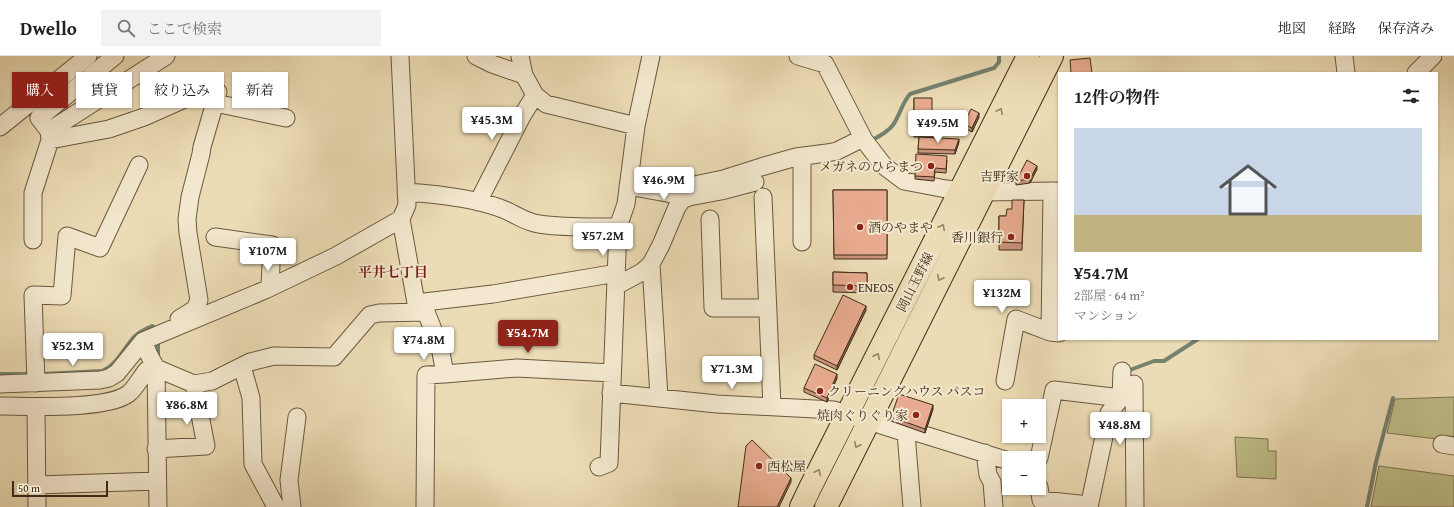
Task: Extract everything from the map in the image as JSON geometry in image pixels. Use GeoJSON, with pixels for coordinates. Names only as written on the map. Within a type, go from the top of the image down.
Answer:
{"type":"FeatureCollection","features":[{"type":"Feature","properties":{"kind":"main road","name":"岡山玉野線"},"geometry":{"type":"LineString","coordinates":[[803,506],[847,415],[1028,56]]}},
{"type":"Feature","properties":{"kind":"main road","name":"岡山玉野線"},"geometry":{"type":"LineString","coordinates":[[826,507],[1052,56]]}},
{"type":"Feature","properties":{"kind":"street"},"geometry":{"type":"LineString","coordinates":[[68,73],[88,56]]}},
{"type":"Feature","properties":{"kind":"street"},"geometry":{"type":"LineString","coordinates":[[39,118],[115,56]]}},
{"type":"Feature","properties":{"kind":"street"},"geometry":{"type":"LineString","coordinates":[[33,240],[33,193],[50,135],[166,56]]}},
{"type":"Feature","properties":{"kind":"street"},"geometry":{"type":"LineString","coordinates":[[400,56],[407,204],[401,219],[421,307],[440,346],[445,374]]}},
{"type":"Feature","properties":{"kind":"street"},"geometry":{"type":"LineString","coordinates":[[476,56],[492,64],[524,75]]}},
{"type":"Feature","properties":{"kind":"street"},"geometry":{"type":"LineString","coordinates":[[520,56],[524,75],[535,95],[546,104],[636,126]]}},
{"type":"Feature","properties":{"kind":"street"},"geometry":{"type":"LineString","coordinates":[[599,467],[609,463],[618,227],[626,204],[636,126],[651,56]]}},
{"type":"Feature","properties":{"kind":"street"},"geometry":{"type":"LineString","coordinates":[[798,56],[816,59],[825,64],[866,142],[884,166],[904,182],[983,192],[1056,191],[1054,332],[1016,319],[1004,381]]}},
{"type":"Feature","properties":{"kind":"street"},"geometry":{"type":"LineString","coordinates":[[1344,56],[1346,72]]}},
{"type":"Feature","properties":{"kind":"street"},"geometry":{"type":"LineString","coordinates":[[1417,72],[1433,56]]}},
{"type":"Feature","properties":{"kind":"street"},"geometry":{"type":"LineString","coordinates":[[478,202],[522,116],[535,95]]}},
{"type":"Feature","properties":{"kind":"street"},"geometry":{"type":"LineString","coordinates":[[224,105],[286,118]]}},
{"type":"Feature","properties":{"kind":"street"},"geometry":{"type":"LineString","coordinates":[[0,133],[5,123],[24,108]]}},
{"type":"Feature","properties":{"kind":"street"},"geometry":{"type":"LineString","coordinates":[[39,118],[44,108]]}},
{"type":"Feature","properties":{"kind":"street"},"geometry":{"type":"LineString","coordinates":[[50,135],[109,129],[144,118],[166,108]]}},
{"type":"Feature","properties":{"kind":"street"},"geometry":{"type":"LineString","coordinates":[[169,330],[170,325],[195,309],[199,300],[187,219],[190,197],[214,108]]}},
{"type":"Feature","properties":{"kind":"street"},"geometry":{"type":"LineString","coordinates":[[39,118],[50,135]]}},
{"type":"Feature","properties":{"kind":"street"},"geometry":{"type":"LineString","coordinates":[[0,406],[36,407],[102,404],[119,400],[129,393],[147,370],[156,368],[194,384],[212,381],[250,362],[274,356],[334,357],[370,315],[493,294],[616,279],[642,272],[651,264],[661,245],[677,207],[682,200],[729,183],[761,167],[802,163],[866,142]]}},
{"type":"Feature","properties":{"kind":"street"},"geometry":{"type":"LineString","coordinates":[[802,163],[802,242]]}},
{"type":"Feature","properties":{"kind":"street"},"geometry":{"type":"LineString","coordinates":[[36,383],[32,294],[62,296],[67,236],[100,248],[139,165]]}},
{"type":"Feature","properties":{"kind":"street"},"geometry":{"type":"LineString","coordinates":[[628,186],[672,194],[685,187],[755,182]]}},
{"type":"Feature","properties":{"kind":"street"},"geometry":{"type":"LineString","coordinates":[[406,192],[436,194],[478,202],[505,210],[519,218],[538,224],[618,227]]}},
{"type":"Feature","properties":{"kind":"street"},"geometry":{"type":"LineString","coordinates":[[763,197],[772,407]]}},
{"type":"Feature","properties":{"kind":"street"},"geometry":{"type":"LineString","coordinates":[[0,384],[100,380],[108,378],[117,373],[143,341],[336,256],[401,219]]}},
{"type":"Feature","properties":{"kind":"street"},"geometry":{"type":"LineString","coordinates":[[710,219],[713,308],[768,308]]}},
{"type":"Feature","properties":{"kind":"street"},"geometry":{"type":"LineString","coordinates":[[215,237],[272,245],[270,286]]}},
{"type":"Feature","properties":{"kind":"street"},"geometry":{"type":"LineString","coordinates":[[651,264],[659,397]]}},
{"type":"Feature","properties":{"kind":"street"},"geometry":{"type":"LineString","coordinates":[[143,341],[156,368],[158,507]]}},
{"type":"Feature","properties":{"kind":"street"},"geometry":{"type":"LineString","coordinates":[[242,366],[251,398],[252,464],[276,507]]}},
{"type":"Feature","properties":{"kind":"street"},"geometry":{"type":"LineString","coordinates":[[424,507],[426,375],[517,368],[612,373]]}},
{"type":"Feature","properties":{"kind":"street"},"geometry":{"type":"LineString","coordinates":[[1040,495],[1041,500],[1089,506],[1108,413],[1121,398],[1122,370]]}},
{"type":"Feature","properties":{"kind":"street"},"geometry":{"type":"LineString","coordinates":[[156,449],[206,446],[194,384]]}},
{"type":"Feature","properties":{"kind":"street"},"geometry":{"type":"LineString","coordinates":[[1134,384],[1135,507]]}},
{"type":"Feature","properties":{"kind":"street"},"geometry":{"type":"LineString","coordinates":[[1041,451],[1054,390],[1121,398]]}},
{"type":"Feature","properties":{"kind":"street"},"geometry":{"type":"LineString","coordinates":[[611,393],[717,404],[834,410],[868,422],[906,433],[915,432],[1002,459]]}},
{"type":"Feature","properties":{"kind":"street"},"geometry":{"type":"LineString","coordinates":[[36,407],[37,507]]}},
{"type":"Feature","properties":{"kind":"street"},"geometry":{"type":"LineString","coordinates":[[292,507],[288,480],[297,417]]}},
{"type":"Feature","properties":{"kind":"street"},"geometry":{"type":"LineString","coordinates":[[906,433],[912,507]]}},
{"type":"Feature","properties":{"kind":"street"},"geometry":{"type":"LineString","coordinates":[[985,453],[988,475],[992,482],[994,507]]}},
{"type":"Feature","properties":{"kind":"street"},"geometry":{"type":"LineString","coordinates":[[37,485],[158,481]]}},
{"type":"Feature","properties":{"kind":"shaded area"},"geometry":{"type":"Polygon","coordinates":[[[1454,397],[1454,441],[1387,433],[1395,399],[1454,397]]]}},
{"type":"Feature","properties":{"kind":"shaded area"},"geometry":{"type":"Polygon","coordinates":[[[1235,437],[1268,439],[1268,451],[1276,451],[1276,479],[1237,477],[1235,437]]]}},
{"type":"Feature","properties":{"kind":"shaded area"},"geometry":{"type":"Polygon","coordinates":[[[1379,466],[1454,476],[1454,507],[1371,507],[1379,466]]]}},
{"type":"Feature","properties":{"kind":"building"},"geometry":{"type":"Polygon","coordinates":[[[1090,58],[1092,72],[1071,72],[1070,60],[1090,58]]]}},
{"type":"Feature","properties":{"kind":"building"},"geometry":{"type":"Polygon","coordinates":[[[914,98],[932,98],[932,119],[938,119],[938,129],[914,130],[914,98]]]}},
{"type":"Feature","properties":{"kind":"building"},"geometry":{"type":"Polygon","coordinates":[[[971,109],[979,113],[972,128],[964,124],[971,109]]]}},
{"type":"Feature","properties":{"kind":"building"},"geometry":{"type":"Polygon","coordinates":[[[919,137],[959,139],[955,150],[918,149],[919,137]]]}},
{"type":"Feature","properties":{"kind":"building","name":"メガネのひらまつ"},"geometry":{"type":"Polygon","coordinates":[[[916,154],[947,156],[946,169],[935,168],[934,177],[915,176],[916,154]]]}},
{"type":"Feature","properties":{"kind":"building","name":"吉野家"},"geometry":{"type":"Polygon","coordinates":[[[1027,160],[1037,166],[1030,179],[1016,181],[1027,160]]]}},
{"type":"Feature","properties":{"kind":"building","name":"酒のやまや"},"geometry":{"type":"Polygon","coordinates":[[[833,190],[887,190],[887,255],[834,255],[833,190]]]}},
{"type":"Feature","properties":{"kind":"building","name":"香川銀行"},"geometry":{"type":"Polygon","coordinates":[[[1012,200],[1024,200],[1022,243],[999,242],[999,216],[1006,216],[1007,209],[1012,209],[1012,200]]]}},
{"type":"Feature","properties":{"kind":"building"},"geometry":{"type":"Polygon","coordinates":[[[833,272],[867,273],[867,286],[833,285],[833,272]]]}},
{"type":"Feature","properties":{"kind":"building"},"geometry":{"type":"Polygon","coordinates":[[[843,295],[866,306],[837,366],[814,355],[843,295]]]}},
{"type":"Feature","properties":{"kind":"building"},"geometry":{"type":"Polygon","coordinates":[[[815,364],[837,374],[827,398],[804,388],[815,364]]]}},
{"type":"Feature","properties":{"kind":"building"},"geometry":{"type":"Polygon","coordinates":[[[899,394],[933,405],[925,429],[891,417],[899,394]]]}},
{"type":"Feature","properties":{"kind":"building","name":"西松屋"},"geometry":{"type":"Polygon","coordinates":[[[752,440],[791,478],[777,507],[738,507],[746,446],[752,440]]]}},
{"type":"Feature","properties":{"kind":"waterway"},"geometry":{"type":"LineString","coordinates":[[870,141],[891,128],[910,94],[994,68],[999,62],[999,56]]}},
{"type":"Feature","properties":{"kind":"waterway"},"geometry":{"type":"LineString","coordinates":[[43,374],[102,371],[116,361],[134,337],[152,326],[156,328]]}},
{"type":"Feature","properties":{"kind":"waterway"},"geometry":{"type":"LineString","coordinates":[[1128,374],[1130,370],[1154,361],[1164,361],[1196,340]]}},
{"type":"Feature","properties":{"kind":"waterway"},"geometry":{"type":"LineString","coordinates":[[158,342],[158,357]]}},
{"type":"Feature","properties":{"kind":"waterway"},"geometry":{"type":"LineString","coordinates":[[0,374],[30,374]]}},
{"type":"Feature","properties":{"kind":"waterway"},"geometry":{"type":"LineString","coordinates":[[1367,507],[1376,462],[1393,398]]}},
{"type":"Feature","properties":{"kind":"place","name":"メガネのひらまつ"},"geometry":{"type":"Point","coordinates":[931,166]}},
{"type":"Feature","properties":{"kind":"place","name":"吉野家"},"geometry":{"type":"Point","coordinates":[1027,176]}},
{"type":"Feature","properties":{"kind":"place","name":"酒のやまや"},"geometry":{"type":"Point","coordinates":[860,227]}},
{"type":"Feature","properties":{"kind":"place","name":"香川銀行"},"geometry":{"type":"Point","coordinates":[1011,237]}},
{"type":"Feature","properties":{"kind":"place","name":"ENEOS"},"geometry":{"type":"Point","coordinates":[850,287]}},
{"type":"Feature","properties":{"kind":"place","name":"クリーニングハウス パスコ"},"geometry":{"type":"Point","coordinates":[820,391]}},
{"type":"Feature","properties":{"kind":"place","name":"焼肉ぐりぐり家"},"geometry":{"type":"Point","coordinates":[916,415]}},
{"type":"Feature","properties":{"kind":"place","name":"西松屋"},"geometry":{"type":"Point","coordinates":[759,466]}},
{"type":"Feature","properties":{"kind":"district","name":"平井七丁目"},"geometry":{"type":"Point","coordinates":[393,272]}}]}
